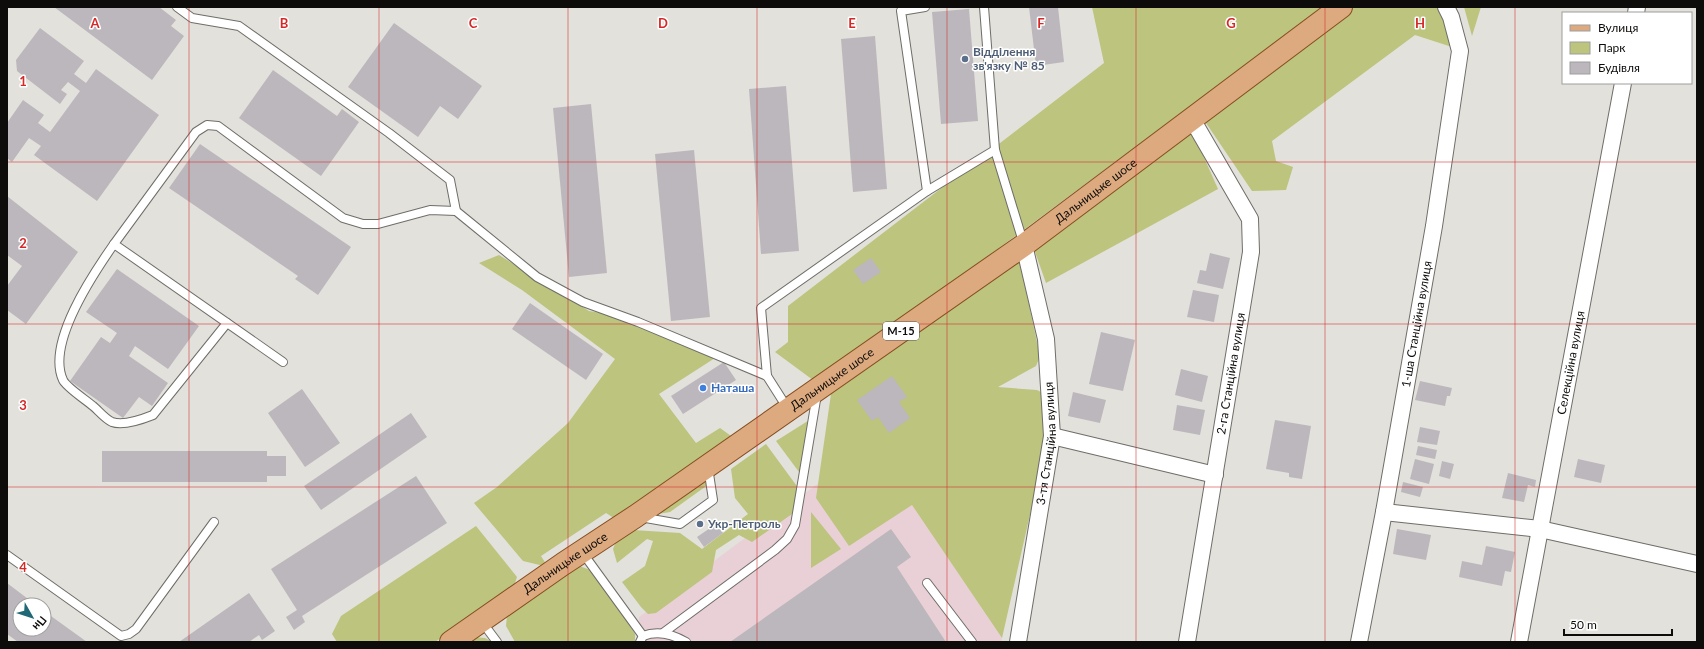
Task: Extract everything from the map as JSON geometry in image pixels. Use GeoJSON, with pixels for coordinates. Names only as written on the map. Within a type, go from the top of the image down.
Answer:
{"type":"FeatureCollection","features":[{"type":"Feature","properties":{"kind":"main road","name":"Дальницьке шосе"},"geometry":{"type":"LineString","coordinates":[[451,642],[636,516],[1024,245],[1341,7]]}},
{"type":"Feature","properties":{"kind":"street","name":"1-ша Станційна вулиця"},"geometry":{"type":"LineString","coordinates":[[1359,642],[1384,512],[1434,226],[1460,51],[1451,17],[1446,7]]}},
{"type":"Feature","properties":{"kind":"street","name":"Селекційна вулиця"},"geometry":{"type":"LineString","coordinates":[[1519,642],[1623,84]]}},
{"type":"Feature","properties":{"kind":"street","name":"2-га Станційна вулиця"},"geometry":{"type":"LineString","coordinates":[[1187,642],[1251,252],[1250,219],[1192,119]]}},
{"type":"Feature","properties":{"kind":"street","name":"3-тя Станційна вулиця"},"geometry":{"type":"LineString","coordinates":[[1018,642],[1052,436],[1046,339],[1024,245]]}},
{"type":"Feature","properties":{"kind":"street"},"geometry":{"type":"LineString","coordinates":[[1052,436],[1215,475]]}},
{"type":"Feature","properties":{"kind":"street"},"geometry":{"type":"LineString","coordinates":[[1384,512],[1540,529],[1697,564]]}},
{"type":"Feature","properties":{"kind":"lane"},"geometry":{"type":"LineString","coordinates":[[177,7],[192,18],[239,26],[389,133],[450,180],[456,211]]}},
{"type":"Feature","properties":{"kind":"lane"},"geometry":{"type":"LineString","coordinates":[[925,7],[901,11],[927,191]]}},
{"type":"Feature","properties":{"kind":"lane"},"geometry":{"type":"LineString","coordinates":[[984,7],[995,150],[1024,245]]}},
{"type":"Feature","properties":{"kind":"lane"},"geometry":{"type":"LineString","coordinates":[[226,323],[153,415],[140,420],[112,422],[64,382],[58,366],[65,327],[96,269],[196,132],[207,125],[218,126],[343,218],[363,224],[378,224],[430,210],[456,211],[537,277],[583,302],[638,322],[767,376]]}},
{"type":"Feature","properties":{"kind":"lane"},"geometry":{"type":"LineString","coordinates":[[788,410],[767,376],[761,308],[927,191],[995,150]]}},
{"type":"Feature","properties":{"kind":"lane"},"geometry":{"type":"LineString","coordinates":[[114,244],[283,362]]}},
{"type":"Feature","properties":{"kind":"lane"},"geometry":{"type":"LineString","coordinates":[[664,634],[775,550],[787,538],[795,525],[817,389]]}},
{"type":"Feature","properties":{"kind":"lane"},"geometry":{"type":"LineString","coordinates":[[636,516],[680,524],[713,500],[708,466]]}},
{"type":"Feature","properties":{"kind":"lane"},"geometry":{"type":"LineString","coordinates":[[7,555],[121,636],[130,634],[136,629],[214,522]]}},
{"type":"Feature","properties":{"kind":"lane"},"geometry":{"type":"LineString","coordinates":[[582,552],[642,639],[653,632],[674,635],[686,642]]}},
{"type":"Feature","properties":{"kind":"lane"},"geometry":{"type":"LineString","coordinates":[[927,583],[972,642]]}},
{"type":"Feature","properties":{"kind":"lane"},"geometry":{"type":"LineString","coordinates":[[481,621],[497,642]]}},
{"type":"Feature","properties":{"kind":"shaded area"},"geometry":{"type":"Polygon","coordinates":[[[871,444],[1002,638],[1001,642],[638,642],[639,617],[871,444]]]}},
{"type":"Feature","properties":{"kind":"green space"},"geometry":{"type":"Polygon","coordinates":[[[1092,7],[1324,7],[817,383],[775,352],[788,342],[788,306],[1104,63],[1092,7]]]}},
{"type":"Feature","properties":{"kind":"green space"},"geometry":{"type":"Polygon","coordinates":[[[1353,7],[1442,7],[1452,47],[1415,35],[1272,141],[1276,161],[1293,167],[1286,190],[1252,191],[1204,120],[1353,7]]]}},
{"type":"Feature","properties":{"kind":"green space"},"geometry":{"type":"Polygon","coordinates":[[[1464,7],[1481,7],[1472,36],[1464,7]]]}},
{"type":"Feature","properties":{"kind":"green space"},"geometry":{"type":"Polygon","coordinates":[[[1191,128],[1218,189],[1046,283],[1034,249],[1191,128]]]}},
{"type":"Feature","properties":{"kind":"green space"},"geometry":{"type":"Polygon","coordinates":[[[499,255],[589,311],[607,314],[715,358],[659,394],[696,443],[720,428],[738,441],[620,522],[606,513],[541,556],[548,567],[523,561],[474,503],[497,487],[568,423],[615,359],[522,290],[479,263],[499,255]]]}},
{"type":"Feature","properties":{"kind":"green space"},"geometry":{"type":"Polygon","coordinates":[[[1019,258],[1040,356],[1036,366],[998,387],[1037,390],[1056,400],[1002,638],[912,505],[849,546],[816,498],[831,394],[1019,258]]]}},
{"type":"Feature","properties":{"kind":"green space"},"geometry":{"type":"Polygon","coordinates":[[[811,419],[802,476],[776,441],[811,419]]]}},
{"type":"Feature","properties":{"kind":"green space"},"geometry":{"type":"Polygon","coordinates":[[[766,444],[799,489],[792,514],[752,542],[739,535],[716,550],[712,572],[656,613],[648,614],[622,582],[645,566],[653,541],[647,539],[617,563],[613,549],[617,539],[633,530],[680,533],[702,549],[748,514],[735,498],[731,469],[766,444]]]}},
{"type":"Feature","properties":{"kind":"green space"},"geometry":{"type":"Polygon","coordinates":[[[698,480],[709,484],[670,512],[658,514],[654,510],[698,480]]]}},
{"type":"Feature","properties":{"kind":"green space"},"geometry":{"type":"Polygon","coordinates":[[[811,512],[841,549],[811,568],[811,512]]]}},
{"type":"Feature","properties":{"kind":"green space"},"geometry":{"type":"Polygon","coordinates":[[[476,526],[517,577],[513,589],[435,642],[337,642],[332,634],[341,616],[476,526]]]}},
{"type":"Feature","properties":{"kind":"green space"},"geometry":{"type":"Polygon","coordinates":[[[577,565],[590,570],[599,577],[635,634],[635,642],[515,642],[506,626],[507,615],[577,565]]]}},
{"type":"Feature","properties":{"kind":"green space"},"geometry":{"type":"Polygon","coordinates":[[[473,637],[485,638],[493,642],[466,642],[473,637]]]}},
{"type":"Feature","properties":{"kind":"building"},"geometry":{"type":"Polygon","coordinates":[[[54,7],[159,7],[176,20],[171,26],[184,36],[152,80],[54,7]]]}},
{"type":"Feature","properties":{"kind":"building"},"geometry":{"type":"Polygon","coordinates":[[[1029,7],[1058,7],[1064,62],[1036,66],[1029,7]]]}},
{"type":"Feature","properties":{"kind":"building"},"geometry":{"type":"Polygon","coordinates":[[[969,9],[978,121],[941,124],[932,12],[969,9]]]}},
{"type":"Feature","properties":{"kind":"building"},"geometry":{"type":"Polygon","coordinates":[[[394,23],[482,86],[458,119],[440,106],[418,137],[348,87],[394,23]]]}},
{"type":"Feature","properties":{"kind":"building"},"geometry":{"type":"Polygon","coordinates":[[[40,28],[84,61],[74,74],[86,83],[96,69],[159,115],[97,201],[34,155],[41,146],[29,138],[12,162],[7,158],[7,123],[23,100],[44,115],[38,123],[50,132],[80,91],[68,82],[61,90],[67,94],[60,104],[17,71],[16,60],[40,28]]]}},
{"type":"Feature","properties":{"kind":"building"},"geometry":{"type":"Polygon","coordinates":[[[875,36],[887,189],[853,192],[841,39],[875,36]]]}},
{"type":"Feature","properties":{"kind":"building"},"geometry":{"type":"Polygon","coordinates":[[[273,70],[337,116],[342,109],[359,122],[321,176],[239,118],[273,70]]]}},
{"type":"Feature","properties":{"kind":"building"},"geometry":{"type":"Polygon","coordinates":[[[786,86],[799,251],[761,254],[749,89],[786,86]]]}},
{"type":"Feature","properties":{"kind":"building"},"geometry":{"type":"Polygon","coordinates":[[[591,104],[607,273],[569,277],[553,108],[591,104]]]}},
{"type":"Feature","properties":{"kind":"building"},"geometry":{"type":"Polygon","coordinates":[[[200,144],[351,247],[318,295],[295,279],[298,276],[169,188],[200,144]]]}},
{"type":"Feature","properties":{"kind":"building"},"geometry":{"type":"Polygon","coordinates":[[[694,150],[710,317],[671,321],[655,154],[694,150]]]}},
{"type":"Feature","properties":{"kind":"building"},"geometry":{"type":"Polygon","coordinates":[[[7,196],[78,252],[26,324],[7,310],[7,286],[22,266],[7,255],[7,196]]]}},
{"type":"Feature","properties":{"kind":"building"},"geometry":{"type":"Polygon","coordinates":[[[1210,253],[1230,258],[1223,289],[1197,283],[1200,270],[1206,271],[1210,253]]]}},
{"type":"Feature","properties":{"kind":"building"},"geometry":{"type":"Polygon","coordinates":[[[871,258],[881,272],[863,284],[853,270],[871,258]]]}},
{"type":"Feature","properties":{"kind":"building"},"geometry":{"type":"Polygon","coordinates":[[[117,269],[199,326],[168,369],[135,346],[129,356],[168,383],[152,406],[139,397],[123,418],[70,381],[101,337],[110,343],[117,333],[86,312],[117,269]]]}},
{"type":"Feature","properties":{"kind":"building"},"geometry":{"type":"Polygon","coordinates":[[[1193,290],[1219,295],[1214,322],[1187,317],[1193,290]]]}},
{"type":"Feature","properties":{"kind":"building"},"geometry":{"type":"Polygon","coordinates":[[[530,303],[603,354],[586,380],[512,329],[530,303]]]}},
{"type":"Feature","properties":{"kind":"building"},"geometry":{"type":"Polygon","coordinates":[[[1101,332],[1135,340],[1123,391],[1089,384],[1101,332]]]}},
{"type":"Feature","properties":{"kind":"building","name":"Наташа"},"geometry":{"type":"Polygon","coordinates":[[[724,362],[736,380],[683,414],[671,396],[724,362]]]}},
{"type":"Feature","properties":{"kind":"building"},"geometry":{"type":"Polygon","coordinates":[[[1181,369],[1208,376],[1202,402],[1175,395],[1181,369]]]}},
{"type":"Feature","properties":{"kind":"building"},"geometry":{"type":"Polygon","coordinates":[[[892,376],[907,397],[899,402],[910,418],[889,433],[878,417],[872,421],[857,400],[892,376]]]}},
{"type":"Feature","properties":{"kind":"building"},"geometry":{"type":"Polygon","coordinates":[[[1420,381],[1452,388],[1450,396],[1447,396],[1445,406],[1415,400],[1420,381]]]}},
{"type":"Feature","properties":{"kind":"building"},"geometry":{"type":"Polygon","coordinates":[[[302,389],[340,443],[305,467],[268,413],[302,389]]]}},
{"type":"Feature","properties":{"kind":"building"},"geometry":{"type":"Polygon","coordinates":[[[1073,392],[1106,400],[1100,423],[1068,416],[1073,392]]]}},
{"type":"Feature","properties":{"kind":"building"},"geometry":{"type":"Polygon","coordinates":[[[1177,405],[1205,410],[1200,435],[1173,430],[1177,405]]]}},
{"type":"Feature","properties":{"kind":"building"},"geometry":{"type":"Polygon","coordinates":[[[411,413],[427,437],[321,510],[304,486],[411,413]]]}},
{"type":"Feature","properties":{"kind":"building"},"geometry":{"type":"Polygon","coordinates":[[[1275,420],[1311,426],[1302,479],[1289,477],[1289,473],[1266,469],[1275,420]]]}},
{"type":"Feature","properties":{"kind":"building"},"geometry":{"type":"Polygon","coordinates":[[[1420,427],[1440,431],[1437,445],[1417,442],[1420,427]]]}},
{"type":"Feature","properties":{"kind":"building"},"geometry":{"type":"Polygon","coordinates":[[[1418,446],[1437,450],[1435,459],[1416,455],[1418,446]]]}},
{"type":"Feature","properties":{"kind":"building"},"geometry":{"type":"Polygon","coordinates":[[[102,451],[267,451],[267,456],[286,456],[286,476],[267,476],[267,482],[102,482],[102,451]]]}},
{"type":"Feature","properties":{"kind":"building"},"geometry":{"type":"Polygon","coordinates":[[[1415,459],[1434,464],[1429,484],[1410,479],[1415,459]]]}},
{"type":"Feature","properties":{"kind":"building"},"geometry":{"type":"Polygon","coordinates":[[[1578,459],[1605,465],[1601,483],[1574,477],[1578,459]]]}},
{"type":"Feature","properties":{"kind":"building"},"geometry":{"type":"Polygon","coordinates":[[[1442,461],[1454,464],[1450,479],[1439,476],[1442,461]]]}},
{"type":"Feature","properties":{"kind":"building"},"geometry":{"type":"Polygon","coordinates":[[[1508,473],[1536,480],[1535,487],[1528,485],[1524,502],[1502,498],[1508,473]]]}},
{"type":"Feature","properties":{"kind":"building"},"geometry":{"type":"Polygon","coordinates":[[[416,476],[447,523],[302,616],[305,622],[294,630],[286,617],[297,610],[271,569],[416,476]]]}},
{"type":"Feature","properties":{"kind":"building"},"geometry":{"type":"Polygon","coordinates":[[[1403,482],[1423,487],[1420,497],[1401,492],[1403,482]]]}},
{"type":"Feature","properties":{"kind":"building"},"geometry":{"type":"Polygon","coordinates":[[[716,524],[723,533],[704,547],[697,537],[716,524]]]}},
{"type":"Feature","properties":{"kind":"building"},"geometry":{"type":"Polygon","coordinates":[[[891,529],[911,557],[897,567],[946,642],[730,642],[891,529]]]}},
{"type":"Feature","properties":{"kind":"building"},"geometry":{"type":"Polygon","coordinates":[[[1397,529],[1431,535],[1426,560],[1393,554],[1397,529]]]}},
{"type":"Feature","properties":{"kind":"building"},"geometry":{"type":"Polygon","coordinates":[[[1486,546],[1515,552],[1511,572],[1505,571],[1502,586],[1459,577],[1462,561],[1482,565],[1486,546]]]}},
{"type":"Feature","properties":{"kind":"building"},"geometry":{"type":"Polygon","coordinates":[[[7,583],[25,597],[12,597],[12,637],[52,637],[52,617],[87,642],[18,642],[7,634],[7,583]]]}},
{"type":"Feature","properties":{"kind":"building"},"geometry":{"type":"Polygon","coordinates":[[[249,593],[275,631],[262,640],[259,635],[249,642],[179,642],[249,593]]]}},
{"type":"Feature","properties":{"kind":"place","name":"Відділення зв'язку № 85"},"geometry":{"type":"Point","coordinates":[965,59]}},
{"type":"Feature","properties":{"kind":"place","name":"Наташа"},"geometry":{"type":"Point","coordinates":[703,388]}},
{"type":"Feature","properties":{"kind":"place","name":"Укр-Петроль"},"geometry":{"type":"Point","coordinates":[700,524]}}]}
